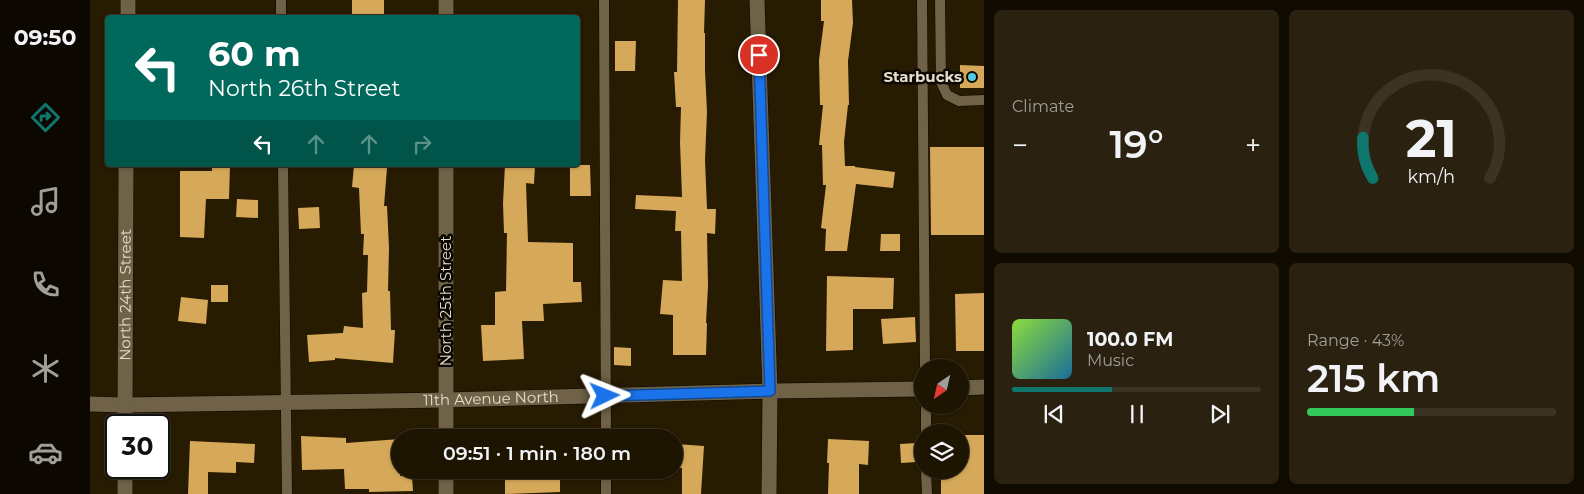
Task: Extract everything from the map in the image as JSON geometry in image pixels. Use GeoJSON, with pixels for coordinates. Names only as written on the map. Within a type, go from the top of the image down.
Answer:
{"type":"FeatureCollection","features":[{"type":"Feature","properties":{"kind":"street"},"geometry":{"type":"LineString","coordinates":[[128,0],[128,15]]}},
{"type":"Feature","properties":{"kind":"street"},"geometry":{"type":"LineString","coordinates":[[446,0],[446,15]]}},
{"type":"Feature","properties":{"kind":"street"},"geometry":{"type":"LineString","coordinates":[[757,0],[770,391],[769,494]]}},
{"type":"Feature","properties":{"kind":"street","name":"North 24th Street"},"geometry":{"type":"LineString","coordinates":[[124,414],[126,167]]}},
{"type":"Feature","properties":{"kind":"street","name":"North 25th Street"},"geometry":{"type":"LineString","coordinates":[[446,167],[446,429]]}},
{"type":"Feature","properties":{"kind":"street"},"geometry":{"type":"LineString","coordinates":[[969,388],[984,387]]}},
{"type":"Feature","properties":{"kind":"street","name":"11th Avenue North"},"geometry":{"type":"LineString","coordinates":[[90,404],[286,403],[914,389]]}},
{"type":"Feature","properties":{"kind":"street"},"geometry":{"type":"LineString","coordinates":[[125,479],[125,494]]}},
{"type":"Feature","properties":{"kind":"street"},"geometry":{"type":"LineString","coordinates":[[446,479],[446,494]]}},
{"type":"Feature","properties":{"kind":"lane"},"geometry":{"type":"LineString","coordinates":[[281,0],[282,15]]}},
{"type":"Feature","properties":{"kind":"lane"},"geometry":{"type":"LineString","coordinates":[[604,0],[606,429]]}},
{"type":"Feature","properties":{"kind":"lane"},"geometry":{"type":"LineString","coordinates":[[922,0],[925,359]]}},
{"type":"Feature","properties":{"kind":"lane"},"geometry":{"type":"LineString","coordinates":[[940,0],[941,82],[947,95],[958,101],[984,100]]}},
{"type":"Feature","properties":{"kind":"lane"},"geometry":{"type":"LineString","coordinates":[[283,167],[287,494]]}},
{"type":"Feature","properties":{"kind":"lane"},"geometry":{"type":"LineString","coordinates":[[606,479],[606,494]]}},
{"type":"Feature","properties":{"kind":"lane"},"geometry":{"type":"LineString","coordinates":[[926,479],[926,494]]}},
{"type":"Feature","properties":{"kind":"building"},"geometry":{"type":"Polygon","coordinates":[[[352,0],[384,0],[384,15],[352,15],[352,0]]]}},
{"type":"Feature","properties":{"kind":"building"},"geometry":{"type":"Polygon","coordinates":[[[678,0],[705,0],[704,33],[707,112],[705,160],[707,209],[716,209],[715,234],[707,233],[706,355],[673,355],[673,315],[660,314],[663,280],[682,281],[681,231],[675,231],[676,211],[635,209],[636,195],[682,197],[681,107],[676,107],[674,72],[677,72],[678,0]]]}},
{"type":"Feature","properties":{"kind":"building"},"geometry":{"type":"Polygon","coordinates":[[[821,0],[852,0],[853,23],[848,61],[849,105],[844,142],[845,166],[895,172],[893,188],[856,184],[847,251],[825,251],[826,229],[821,228],[826,185],[823,185],[822,145],[819,145],[823,105],[820,105],[819,60],[824,21],[821,21],[821,0]]]}},
{"type":"Feature","properties":{"kind":"building"},"geometry":{"type":"Polygon","coordinates":[[[615,41],[636,41],[635,71],[615,71],[615,41]]]}},
{"type":"Feature","properties":{"kind":"building","name":"Starbucks"},"geometry":{"type":"Polygon","coordinates":[[[960,65],[984,66],[984,88],[960,88],[960,65]]]}},
{"type":"Feature","properties":{"kind":"building"},"geometry":{"type":"Polygon","coordinates":[[[930,147],[984,147],[984,235],[931,235],[930,147]]]}},
{"type":"Feature","properties":{"kind":"building"},"geometry":{"type":"Polygon","coordinates":[[[590,165],[591,196],[570,196],[570,167],[590,165]]]}},
{"type":"Feature","properties":{"kind":"building"},"geometry":{"type":"Polygon","coordinates":[[[212,167],[230,167],[229,199],[206,199],[204,238],[180,237],[180,171],[212,171],[212,167]]]}},
{"type":"Feature","properties":{"kind":"building"},"geometry":{"type":"Polygon","coordinates":[[[354,167],[387,168],[384,206],[387,206],[389,248],[388,291],[390,291],[391,330],[395,330],[393,363],[335,358],[335,360],[309,362],[307,335],[343,333],[344,326],[363,328],[362,293],[367,292],[368,255],[363,255],[364,234],[361,234],[359,188],[352,187],[354,167]]]}},
{"type":"Feature","properties":{"kind":"building"},"geometry":{"type":"Polygon","coordinates":[[[505,167],[535,167],[534,184],[526,183],[528,242],[573,243],[573,282],[581,282],[582,302],[543,304],[544,321],[522,321],[524,359],[483,361],[481,325],[495,325],[495,292],[506,291],[507,233],[504,233],[505,167]]]}},
{"type":"Feature","properties":{"kind":"building"},"geometry":{"type":"Polygon","coordinates":[[[237,199],[258,200],[258,218],[236,217],[237,199]]]}},
{"type":"Feature","properties":{"kind":"building"},"geometry":{"type":"Polygon","coordinates":[[[319,207],[320,228],[299,229],[298,208],[319,207]]]}},
{"type":"Feature","properties":{"kind":"building"},"geometry":{"type":"Polygon","coordinates":[[[881,234],[900,234],[900,251],[880,251],[881,234]]]}},
{"type":"Feature","properties":{"kind":"building"},"geometry":{"type":"Polygon","coordinates":[[[827,276],[894,278],[893,309],[853,309],[853,350],[826,351],[827,276]]]}},
{"type":"Feature","properties":{"kind":"building"},"geometry":{"type":"Polygon","coordinates":[[[211,285],[228,285],[228,302],[211,302],[211,285]]]}},
{"type":"Feature","properties":{"kind":"building"},"geometry":{"type":"Polygon","coordinates":[[[984,293],[984,351],[956,351],[955,294],[984,293]]]}},
{"type":"Feature","properties":{"kind":"building"},"geometry":{"type":"Polygon","coordinates":[[[181,297],[208,300],[206,324],[178,321],[181,297]]]}},
{"type":"Feature","properties":{"kind":"building"},"geometry":{"type":"Polygon","coordinates":[[[915,317],[916,342],[883,344],[881,319],[915,317]]]}},
{"type":"Feature","properties":{"kind":"building"},"geometry":{"type":"Polygon","coordinates":[[[614,347],[631,348],[631,366],[614,365],[614,347]]]}},
{"type":"Feature","properties":{"kind":"building"},"geometry":{"type":"Polygon","coordinates":[[[969,435],[984,435],[984,494],[941,494],[941,479],[969,479],[969,435]]]}},
{"type":"Feature","properties":{"kind":"building"},"geometry":{"type":"Polygon","coordinates":[[[301,436],[346,438],[346,443],[391,440],[391,479],[412,479],[413,491],[369,492],[369,489],[345,489],[344,469],[302,470],[301,436]]]}},
{"type":"Feature","properties":{"kind":"building"},"geometry":{"type":"Polygon","coordinates":[[[828,439],[869,441],[868,465],[859,464],[859,494],[828,494],[828,439]]]}},
{"type":"Feature","properties":{"kind":"building"},"geometry":{"type":"Polygon","coordinates":[[[190,441],[255,444],[254,463],[236,462],[236,473],[208,472],[208,494],[188,494],[190,441]]]}},
{"type":"Feature","properties":{"kind":"building"},"geometry":{"type":"Polygon","coordinates":[[[914,443],[914,462],[901,463],[900,444],[914,443]]]}},
{"type":"Feature","properties":{"kind":"building"},"geometry":{"type":"Polygon","coordinates":[[[683,444],[704,446],[701,494],[682,494],[683,444]]]}},
{"type":"Feature","properties":{"kind":"building"},"geometry":{"type":"Polygon","coordinates":[[[505,479],[560,479],[560,492],[505,494],[505,479]]]}},
{"type":"Feature","properties":{"kind":"place","name":"Starbucks"},"geometry":{"type":"Point","coordinates":[972,77]}},
{"type":"Feature","properties":{"kind":"route"},"geometry":{"type":"LineString","coordinates":[[605,396],[770,391],[759,55]]}}]}
